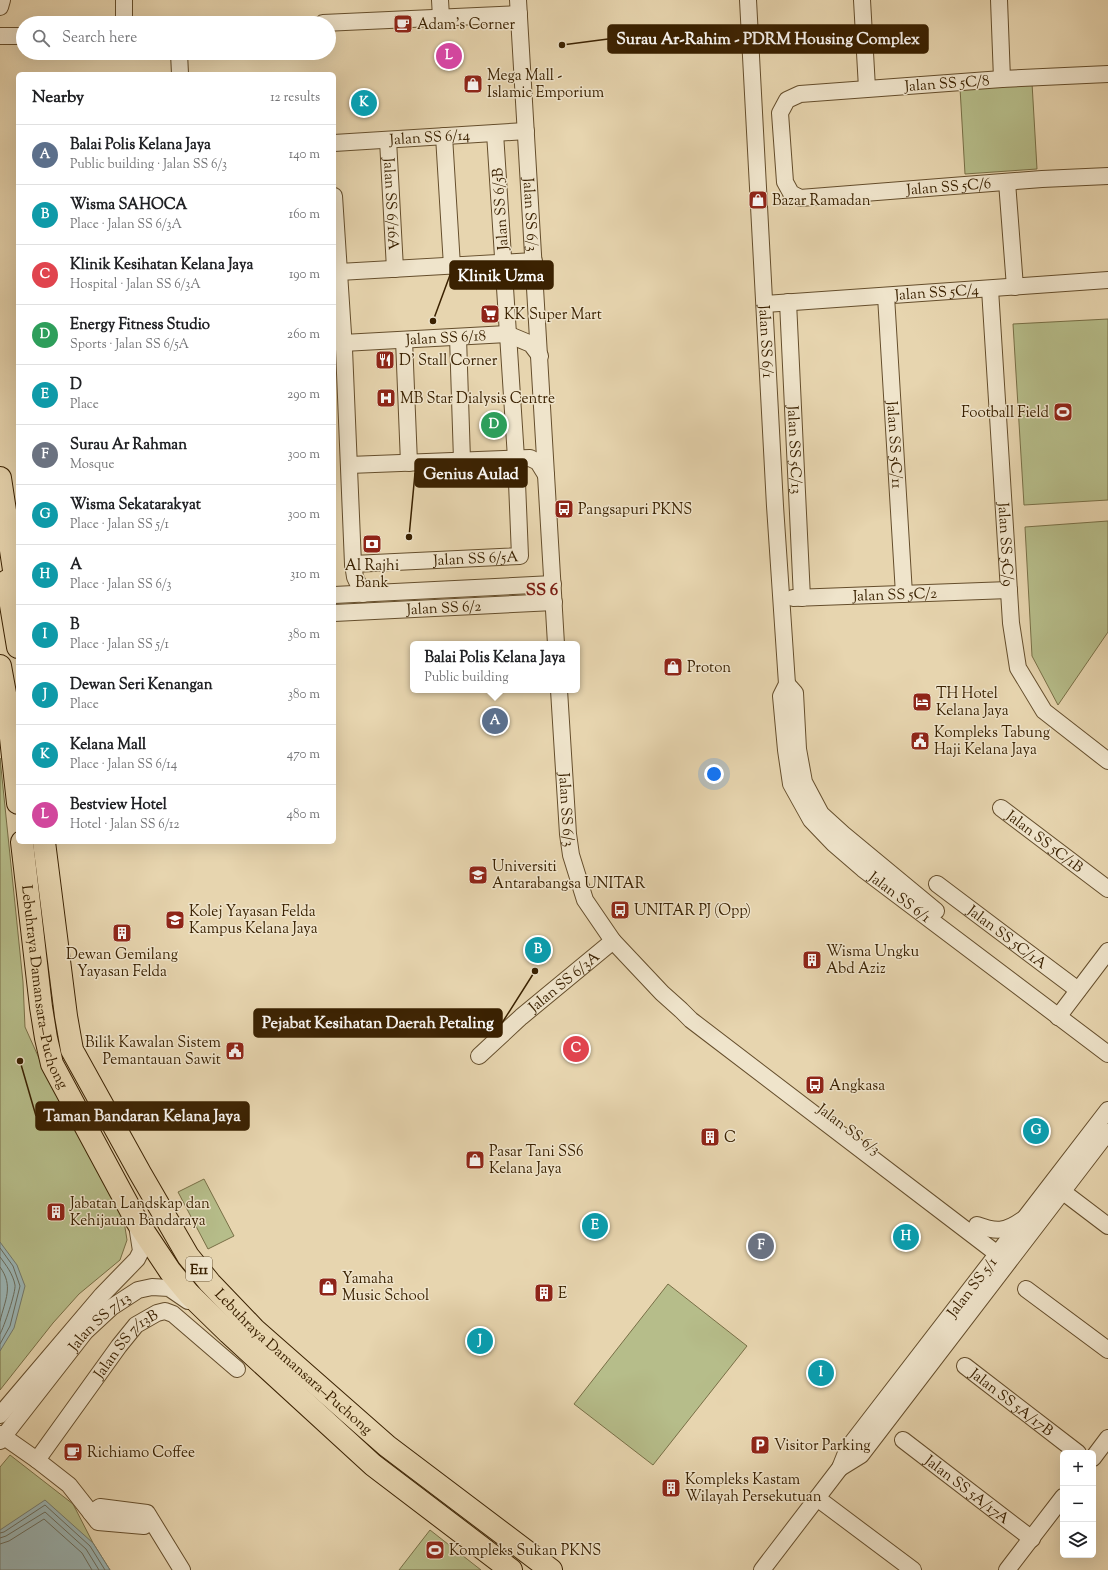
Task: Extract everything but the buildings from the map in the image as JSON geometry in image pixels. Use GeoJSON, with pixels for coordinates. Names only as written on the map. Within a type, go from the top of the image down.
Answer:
{"type":"FeatureCollection","features":[{"type":"Feature","properties":{"kind":"highway"},"geometry":{"type":"LineString","coordinates":[[0,478],[16,574]]}},
{"type":"Feature","properties":{"kind":"highway"},"geometry":{"type":"LineString","coordinates":[[0,539],[16,635]]}},
{"type":"Feature","properties":{"kind":"highway"},"geometry":{"type":"LineString","coordinates":[[0,666],[8,710],[16,784]]}},
{"type":"Feature","properties":{"kind":"highway","name":"Lebuhraya Damansara–Puchong"},"geometry":{"type":"LineString","coordinates":[[22,844],[41,1007],[52,1064],[136,1220],[170,1271],[189,1294],[229,1333],[373,1465],[511,1570]]}},
{"type":"Feature","properties":{"kind":"highway","name":"Lebuhraya Damansara–Puchong"},"geometry":{"type":"LineString","coordinates":[[44,844],[66,1016],[72,1050],[188,1256],[210,1283],[255,1330],[382,1441],[551,1570]]}},
{"type":"Feature","properties":{"kind":"street"},"geometry":{"type":"LineString","coordinates":[[0,6],[2,0]]}},
{"type":"Feature","properties":{"kind":"street"},"geometry":{"type":"LineString","coordinates":[[124,0],[124,16]]}},
{"type":"Feature","properties":{"kind":"street"},"geometry":{"type":"LineString","coordinates":[[440,0],[441,17]]}},
{"type":"Feature","properties":{"kind":"street","name":"Jalan SS 6/1"},"geometry":{"type":"LineString","coordinates":[[748,0],[775,506],[787,684],[795,693],[798,749],[804,782],[821,814],[843,834],[1061,1012],[1108,1054]]}},
{"type":"Feature","properties":{"kind":"street"},"geometry":{"type":"LineString","coordinates":[[862,0],[867,88]]}},
{"type":"Feature","properties":{"kind":"street"},"geometry":{"type":"LineString","coordinates":[[999,0],[1002,79]]}},
{"type":"Feature","properties":{"kind":"street"},"geometry":{"type":"LineString","coordinates":[[336,22],[441,17],[518,7]]}},
{"type":"Feature","properties":{"kind":"street","name":"Jalan SS 6/3"},"geometry":{"type":"LineString","coordinates":[[518,7],[556,641]]}},
{"type":"Feature","properties":{"kind":"street"},"geometry":{"type":"LineString","coordinates":[[0,36],[16,36]]}},
{"type":"Feature","properties":{"kind":"street"},"geometry":{"type":"LineString","coordinates":[[179,60],[180,72]]}},
{"type":"Feature","properties":{"kind":"street","name":"Jalan SS 5C/8"},"geometry":{"type":"LineString","coordinates":[[791,193],[785,182],[780,113],[787,100],[800,94],[1002,79],[1108,74]]}},
{"type":"Feature","properties":{"kind":"street","name":"Jalan SS 6/14"},"geometry":{"type":"LineString","coordinates":[[336,143],[526,131]]}},
{"type":"Feature","properties":{"kind":"street","name":"Jalan SS 6/5B"},"geometry":{"type":"LineString","coordinates":[[495,133],[504,263],[507,334]]}},
{"type":"Feature","properties":{"kind":"street"},"geometry":{"type":"LineString","coordinates":[[444,136],[452,266]]}},
{"type":"Feature","properties":{"kind":"street","name":"Jalan SS 6/16A"},"geometry":{"type":"LineString","coordinates":[[388,140],[396,269]]}},
{"type":"Feature","properties":{"kind":"street","name":"Jalan SS 5C/6"},"geometry":{"type":"LineString","coordinates":[[791,193],[800,198],[1007,182],[1108,176]]}},
{"type":"Feature","properties":{"kind":"street"},"geometry":{"type":"LineString","coordinates":[[1007,182],[1015,287]]}},
{"type":"Feature","properties":{"kind":"street"},"geometry":{"type":"LineString","coordinates":[[336,226],[353,564],[355,577],[362,594]]}},
{"type":"Feature","properties":{"kind":"street"},"geometry":{"type":"LineString","coordinates":[[339,272],[534,261]]}},
{"type":"Feature","properties":{"kind":"street","name":"Jalan SS 5C/4"},"geometry":{"type":"LineString","coordinates":[[765,304],[1108,280]]}},
{"type":"Feature","properties":{"kind":"street","name":"Jalan SS 5C/9"},"geometry":{"type":"LineString","coordinates":[[990,288],[1011,623],[1018,668],[1044,711],[1108,761]]}},
{"type":"Feature","properties":{"kind":"street","name":"Jalan SS 5C/11"},"geometry":{"type":"LineString","coordinates":[[886,296],[904,594]]}},
{"type":"Feature","properties":{"kind":"street","name":"Jalan SS 5C/13"},"geometry":{"type":"LineString","coordinates":[[788,302],[802,598]]}},
{"type":"Feature","properties":{"kind":"street","name":"Jalan SS 6/18"},"geometry":{"type":"LineString","coordinates":[[343,343],[507,334],[531,344],[540,356]]}},
{"type":"Feature","properties":{"kind":"street","name":"Jalan SS 6/5A"},"geometry":{"type":"LineString","coordinates":[[353,564],[520,556],[516,458],[507,334]]}},
{"type":"Feature","properties":{"kind":"street"},"geometry":{"type":"LineString","coordinates":[[458,337],[462,460]]}},
{"type":"Feature","properties":{"kind":"street"},"geometry":{"type":"LineString","coordinates":[[404,340],[409,463]]}},
{"type":"Feature","properties":{"kind":"street"},"geometry":{"type":"LineString","coordinates":[[349,465],[530,458],[538,462],[546,475]]}},
{"type":"Feature","properties":{"kind":"street","name":"Jalan SS 6/2"},"geometry":{"type":"LineString","coordinates":[[336,595],[553,584]]}},
{"type":"Feature","properties":{"kind":"street","name":"Jalan SS 5C/2"},"geometry":{"type":"LineString","coordinates":[[781,598],[1009,590]]}},
{"type":"Feature","properties":{"kind":"street","name":"Jalan SS 6/2"},"geometry":{"type":"LineString","coordinates":[[336,613],[554,602]]}},
{"type":"Feature","properties":{"kind":"street","name":"Jalan SS 6/3"},"geometry":{"type":"LineString","coordinates":[[559,693],[566,811],[571,855],[585,900],[613,940],[662,994],[681,1010],[698,1012],[815,1104],[874,1154],[1006,1253]]}},
{"type":"Feature","properties":{"kind":"street","name":"Jalan SS 5C/1B"},"geometry":{"type":"LineString","coordinates":[[1001,808],[1108,889]]}},
{"type":"Feature","properties":{"kind":"street","name":"Jalan SS 5C/1A"},"geometry":{"type":"LineString","coordinates":[[937,884],[1078,990]]}},
{"type":"Feature","properties":{"kind":"street","name":"Jalan SS 6/3A"},"geometry":{"type":"LineString","coordinates":[[479,1056],[521,1018],[613,940]]}},
{"type":"Feature","properties":{"kind":"street"},"geometry":{"type":"LineString","coordinates":[[1061,1012],[1108,951]]}},
{"type":"Feature","properties":{"kind":"street","name":"Jalan SS 6/1"},"geometry":{"type":"LineString","coordinates":[[1061,1012],[1108,1041]]}},
{"type":"Feature","properties":{"kind":"street","name":"Jalan SS 5/1"},"geometry":{"type":"LineString","coordinates":[[840,1468],[861,1455],[1006,1253],[1057,1187],[1108,1110]]}},
{"type":"Feature","properties":{"kind":"street","name":"Jalan SS 5/1"},"geometry":{"type":"LineString","coordinates":[[762,1570],[840,1468],[848,1448],[982,1274],[1006,1253],[1026,1216],[1057,1187],[1108,1132]]}},
{"type":"Feature","properties":{"kind":"street"},"geometry":{"type":"LineString","coordinates":[[1057,1187],[1108,1226]]}},
{"type":"Feature","properties":{"kind":"street"},"geometry":{"type":"LineString","coordinates":[[982,1274],[986,1256],[974,1229],[996,1230],[1012,1227],[1026,1216]]}},
{"type":"Feature","properties":{"kind":"street","name":"Jalan SS 7/13"},"geometry":{"type":"LineString","coordinates":[[0,1415],[102,1295],[137,1259],[141,1251],[136,1220]]}},
{"type":"Feature","properties":{"kind":"street","name":"Jalan SS 7/13"},"geometry":{"type":"LineString","coordinates":[[1,1437],[85,1332],[112,1307],[138,1290],[152,1287],[169,1288],[178,1293],[229,1333]]}},
{"type":"Feature","properties":{"kind":"street"},"geometry":{"type":"LineString","coordinates":[[1026,1288],[1108,1350]]}},
{"type":"Feature","properties":{"kind":"street","name":"Jalan SS 7/13B"},"geometry":{"type":"LineString","coordinates":[[37,1460],[119,1346],[136,1325],[157,1313],[165,1311],[172,1314],[237,1369]]}},
{"type":"Feature","properties":{"kind":"street","name":"Jalan SS 5A/17B"},"geometry":{"type":"LineString","coordinates":[[964,1366],[1074,1450]]}},
{"type":"Feature","properties":{"kind":"street"},"geometry":{"type":"LineString","coordinates":[[1,1437],[37,1460],[69,1485],[98,1522],[144,1526],[152,1521],[182,1570]]}},
{"type":"Feature","properties":{"kind":"street"},"geometry":{"type":"LineString","coordinates":[[1096,1454],[1108,1438]]}},
{"type":"Feature","properties":{"kind":"street","name":"Jalan SS 5A/17A"},"geometry":{"type":"LineString","coordinates":[[903,1440],[1032,1539]]}},
{"type":"Feature","properties":{"kind":"street"},"geometry":{"type":"LineString","coordinates":[[818,1498],[913,1570]]}},
{"type":"Feature","properties":{"kind":"street"},"geometry":{"type":"LineString","coordinates":[[1007,1570],[1060,1501]]}},
{"type":"Feature","properties":{"kind":"green space"},"geometry":{"type":"Polygon","coordinates":[[[1032,83],[1037,169],[965,174],[960,88],[1032,83]]]}},
{"type":"Feature","properties":{"kind":"green space","name":"Football Field"},"geometry":{"type":"Polygon","coordinates":[[[1108,319],[1108,500],[1024,505],[1013,324],[1108,319]]]}},
{"type":"Feature","properties":{"kind":"green space"},"geometry":{"type":"Polygon","coordinates":[[[1108,521],[1108,632],[1058,705],[1032,656],[1025,527],[1108,521]]]}},
{"type":"Feature","properties":{"kind":"green space"},"geometry":{"type":"Polygon","coordinates":[[[0,758],[23,982],[25,1027],[51,1085],[124,1221],[127,1240],[120,1260],[79,1294],[53,1323],[0,1390],[0,758]]]}},
{"type":"Feature","properties":{"kind":"green space"},"geometry":{"type":"Polygon","coordinates":[[[204,1179],[234,1236],[208,1249],[178,1192],[204,1179]]]}},
{"type":"Feature","properties":{"kind":"green space"},"geometry":{"type":"Polygon","coordinates":[[[668,1284],[747,1346],[653,1465],[574,1404],[668,1284]]]}},
{"type":"Feature","properties":{"kind":"green space"},"geometry":{"type":"Polygon","coordinates":[[[10,1455],[73,1504],[93,1543],[110,1570],[0,1570],[0,1467],[10,1455]]]}},
{"type":"Feature","properties":{"kind":"green space","name":"Kompleks Sukan PKNS"},"geometry":{"type":"Polygon","coordinates":[[[430,1530],[481,1570],[399,1570],[430,1530]]]}},
{"type":"Feature","properties":{"kind":"water"},"geometry":{"type":"Polygon","coordinates":[[[0,1242],[17,1265],[25,1286],[14,1328],[0,1351],[0,1242]]]}},
{"type":"Feature","properties":{"kind":"water"},"geometry":{"type":"Polygon","coordinates":[[[45,1500],[93,1543],[110,1570],[0,1570],[0,1530],[45,1500]]]}},
{"type":"Feature","properties":{"kind":"place","name":"Adam's Corner"},"geometry":{"type":"Point","coordinates":[403,24]}},
{"type":"Feature","properties":{"kind":"place","name":"Surau Ar-Rahim - PDRM Housing Complex"},"geometry":{"type":"Point","coordinates":[562,45]}},
{"type":"Feature","properties":{"kind":"place","name":"Bestview Hotel"},"geometry":{"type":"Point","coordinates":[449,56]}},
{"type":"Feature","properties":{"kind":"place","name":"Mega Mall - Islamic Emporium"},"geometry":{"type":"Point","coordinates":[473,84]}},
{"type":"Feature","properties":{"kind":"place","name":"Kelana Mall"},"geometry":{"type":"Point","coordinates":[364,103]}},
{"type":"Feature","properties":{"kind":"place","name":"Bazar Ramadan"},"geometry":{"type":"Point","coordinates":[758,200]}},
{"type":"Feature","properties":{"kind":"place","name":"KK Super Mart"},"geometry":{"type":"Point","coordinates":[490,314]}},
{"type":"Feature","properties":{"kind":"place","name":"Klinik Uzma"},"geometry":{"type":"Point","coordinates":[433,321]}},
{"type":"Feature","properties":{"kind":"place","name":"D' Stall Corner"},"geometry":{"type":"Point","coordinates":[385,360]}},
{"type":"Feature","properties":{"kind":"place","name":"MB Star Dialysis Centre"},"geometry":{"type":"Point","coordinates":[386,398]}},
{"type":"Feature","properties":{"kind":"place","name":"Football Field"},"geometry":{"type":"Point","coordinates":[1063,412]}},
{"type":"Feature","properties":{"kind":"place","name":"Energy Fitness Studio"},"geometry":{"type":"Point","coordinates":[494,425]}},
{"type":"Feature","properties":{"kind":"place","name":"Pangsapuri PKNS"},"geometry":{"type":"Point","coordinates":[564,509]}},
{"type":"Feature","properties":{"kind":"place","name":"Genius Aulad"},"geometry":{"type":"Point","coordinates":[409,537]}},
{"type":"Feature","properties":{"kind":"place","name":"Al Rajhi Bank"},"geometry":{"type":"Point","coordinates":[372,544]}},
{"type":"Feature","properties":{"kind":"place","name":"Proton"},"geometry":{"type":"Point","coordinates":[673,667]}},
{"type":"Feature","properties":{"kind":"place","name":"TH Hotel Kelana Jaya"},"geometry":{"type":"Point","coordinates":[922,702]}},
{"type":"Feature","properties":{"kind":"place","name":"Balai Polis Kelana Jaya"},"geometry":{"type":"Point","coordinates":[495,721]}},
{"type":"Feature","properties":{"kind":"place","name":"Kompleks Tabung Haji Kelana Jaya"},"geometry":{"type":"Point","coordinates":[920,741]}},
{"type":"Feature","properties":{"kind":"place","name":"Universiti Antarabangsa UNITAR"},"geometry":{"type":"Point","coordinates":[478,875]}},
{"type":"Feature","properties":{"kind":"place","name":"UNITAR PJ (Opp)"},"geometry":{"type":"Point","coordinates":[620,910]}},
{"type":"Feature","properties":{"kind":"place","name":"Kolej Yayasan Felda Kampus Kelana Jaya"},"geometry":{"type":"Point","coordinates":[175,920]}},
{"type":"Feature","properties":{"kind":"place","name":"Dewan Gemilang Yayasan Felda"},"geometry":{"type":"Point","coordinates":[122,933]}},
{"type":"Feature","properties":{"kind":"place","name":"Wisma SAHOCA"},"geometry":{"type":"Point","coordinates":[538,950]}},
{"type":"Feature","properties":{"kind":"place","name":"Wisma Ungku Abd Aziz"},"geometry":{"type":"Point","coordinates":[812,960]}},
{"type":"Feature","properties":{"kind":"place","name":"Pejabat Kesihatan Daerah Petaling"},"geometry":{"type":"Point","coordinates":[535,971]}},
{"type":"Feature","properties":{"kind":"place","name":"Klinik Kesihatan Kelana Jaya"},"geometry":{"type":"Point","coordinates":[576,1049]}},
{"type":"Feature","properties":{"kind":"place","name":"Bilik Kawalan Sistem Pemantauan Sawit"},"geometry":{"type":"Point","coordinates":[235,1051]}},
{"type":"Feature","properties":{"kind":"place","name":"Taman Bandaran Kelana Jaya"},"geometry":{"type":"Point","coordinates":[20,1061]}},
{"type":"Feature","properties":{"kind":"place","name":"Angkasa"},"geometry":{"type":"Point","coordinates":[815,1085]}},
{"type":"Feature","properties":{"kind":"place","name":"Wisma Sekatarakyat"},"geometry":{"type":"Point","coordinates":[1036,1131]}},
{"type":"Feature","properties":{"kind":"place","name":"C"},"geometry":{"type":"Point","coordinates":[710,1137]}},
{"type":"Feature","properties":{"kind":"place","name":"Pasar Tani SS6 Kelana Jaya"},"geometry":{"type":"Point","coordinates":[475,1160]}},
{"type":"Feature","properties":{"kind":"place","name":"Jabatan Landskap dan Kehijauan Bandaraya"},"geometry":{"type":"Point","coordinates":[56,1212]}},
{"type":"Feature","properties":{"kind":"place","name":"D"},"geometry":{"type":"Point","coordinates":[595,1226]}},
{"type":"Feature","properties":{"kind":"place","name":"A"},"geometry":{"type":"Point","coordinates":[906,1237]}},
{"type":"Feature","properties":{"kind":"place","name":"Surau Ar Rahman"},"geometry":{"type":"Point","coordinates":[761,1246]}},
{"type":"Feature","properties":{"kind":"place","name":"Yamaha Music School"},"geometry":{"type":"Point","coordinates":[328,1287]}},
{"type":"Feature","properties":{"kind":"place","name":"E"},"geometry":{"type":"Point","coordinates":[544,1293]}},
{"type":"Feature","properties":{"kind":"place","name":"Dewan Seri Kenangan"},"geometry":{"type":"Point","coordinates":[480,1341]}},
{"type":"Feature","properties":{"kind":"place","name":"B"},"geometry":{"type":"Point","coordinates":[821,1373]}},
{"type":"Feature","properties":{"kind":"place","name":"Visitor Parking"},"geometry":{"type":"Point","coordinates":[760,1445]}},
{"type":"Feature","properties":{"kind":"place","name":"Richiamo Coffee"},"geometry":{"type":"Point","coordinates":[73,1452]}},
{"type":"Feature","properties":{"kind":"place","name":"Kompleks Kastam Wilayah Persekutuan"},"geometry":{"type":"Point","coordinates":[671,1488]}},
{"type":"Feature","properties":{"kind":"place","name":"Kompleks Sukan PKNS"},"geometry":{"type":"Point","coordinates":[435,1550]}},
{"type":"Feature","properties":{"kind":"district","name":"SS 6"},"geometry":{"type":"Point","coordinates":[542,589]}}]}
